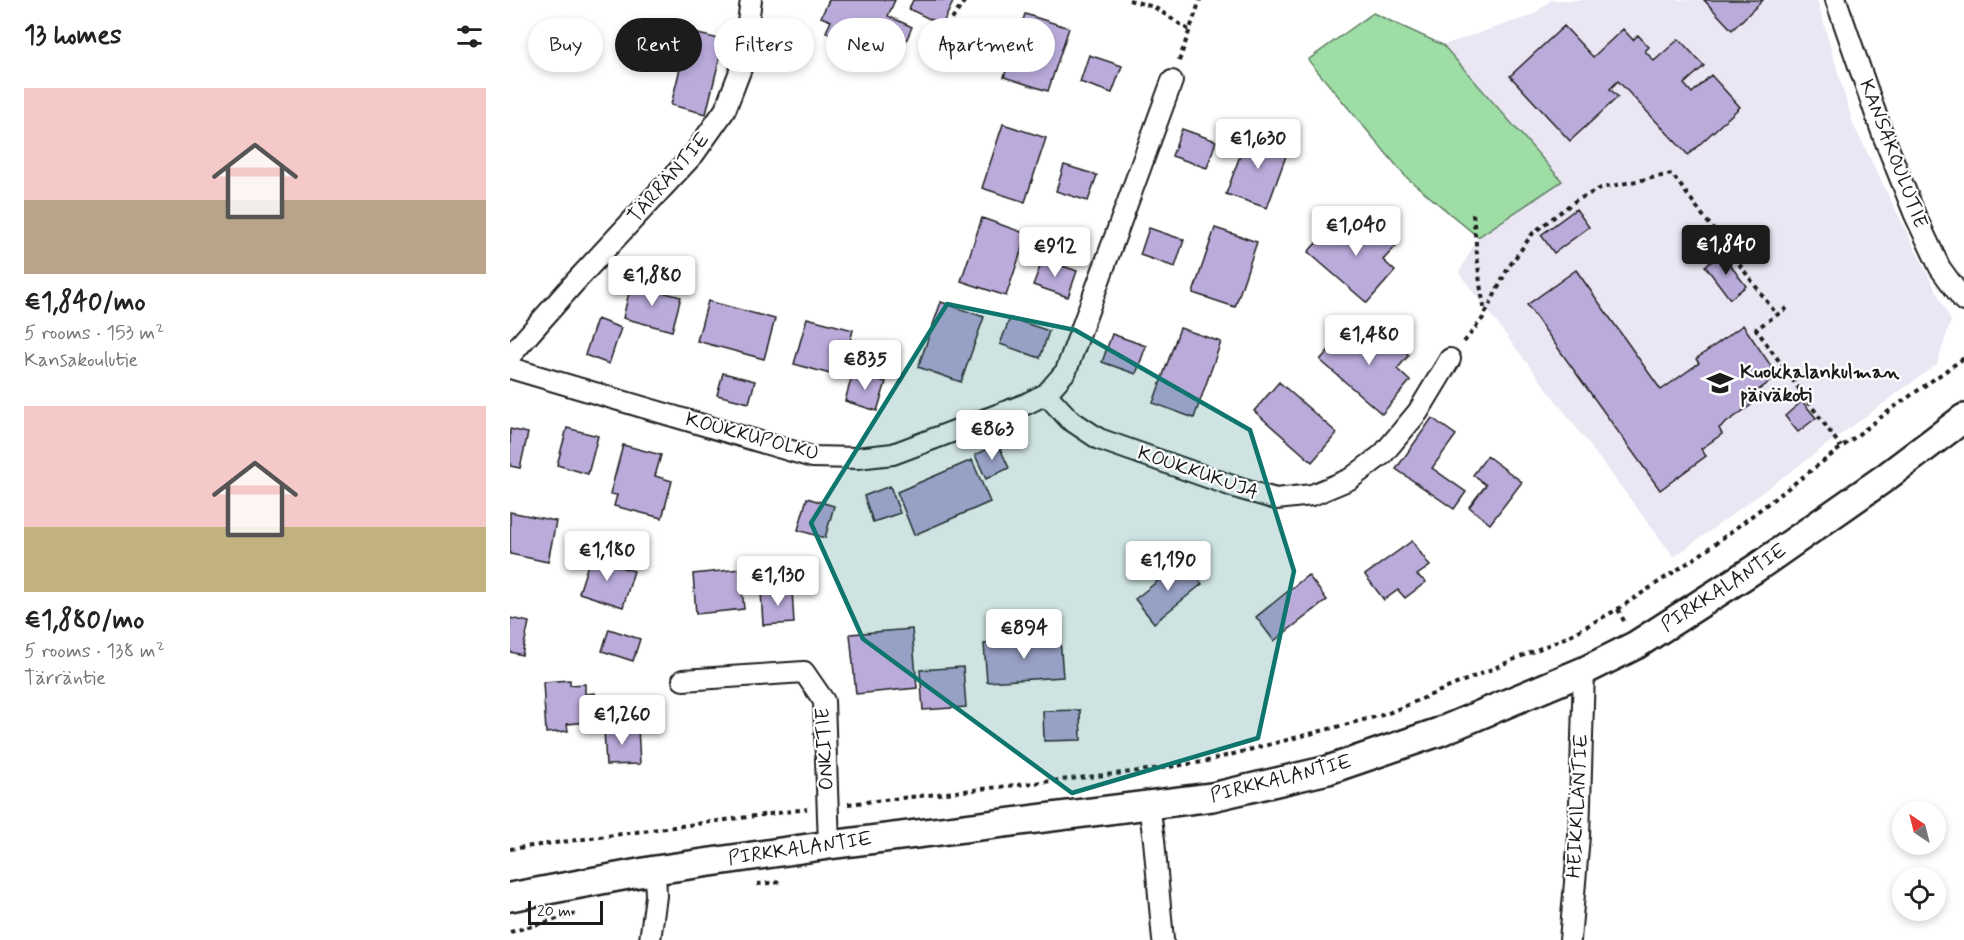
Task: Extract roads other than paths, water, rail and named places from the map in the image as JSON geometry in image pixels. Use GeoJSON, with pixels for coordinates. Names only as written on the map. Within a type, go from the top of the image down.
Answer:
{"type":"FeatureCollection","features":[{"type":"Feature","properties":{"kind":"street","name":"TÄRRÄNTIE"},"geometry":{"type":"LineString","coordinates":[[510,356],[694,154],[724,110],[742,66],[751,0]]}},
{"type":"Feature","properties":{"kind":"street","name":"KANSAKOULUTIE"},"geometry":{"type":"LineString","coordinates":[[1836,0],[1883,135],[1915,216],[1940,268],[1964,302]]}},
{"type":"Feature","properties":{"kind":"street","name":"KOUKKUPOLKU"},"geometry":{"type":"LineString","coordinates":[[510,368],[812,457],[857,458],[893,454],[1046,394],[1066,371],[1172,81]]}},
{"type":"Feature","properties":{"kind":"street","name":"KOUKKUKUJA"},"geometry":{"type":"LineString","coordinates":[[1046,394],[1069,419],[1099,439],[1276,499],[1312,495],[1350,479],[1383,454],[1418,412],[1450,360]]}},
{"type":"Feature","properties":{"kind":"street","name":"PIRKKALANTIE"},"geometry":{"type":"LineString","coordinates":[[510,897],[655,870],[829,844],[1212,797],[1328,770],[1439,732],[1584,671],[1636,645],[1756,568],[1886,477],[1964,417]]}},
{"type":"Feature","properties":{"kind":"street","name":"HEIKKILÄNTIE"},"geometry":{"type":"LineString","coordinates":[[1570,940],[1579,836],[1584,671]]}},
{"type":"Feature","properties":{"kind":"street","name":"ONKITIE"},"geometry":{"type":"LineString","coordinates":[[683,680],[804,672],[824,701],[829,844]]}},
{"type":"Feature","properties":{"kind":"street"},"geometry":{"type":"LineString","coordinates":[[1149,806],[1163,940]]}},
{"type":"Feature","properties":{"kind":"street"},"geometry":{"type":"LineString","coordinates":[[650,940],[656,896],[655,870]]}},
{"type":"Feature","properties":{"kind":"place","name":"Kuokkalankulman päiväkoti"},"geometry":{"type":"Point","coordinates":[1720,383]}}]}
